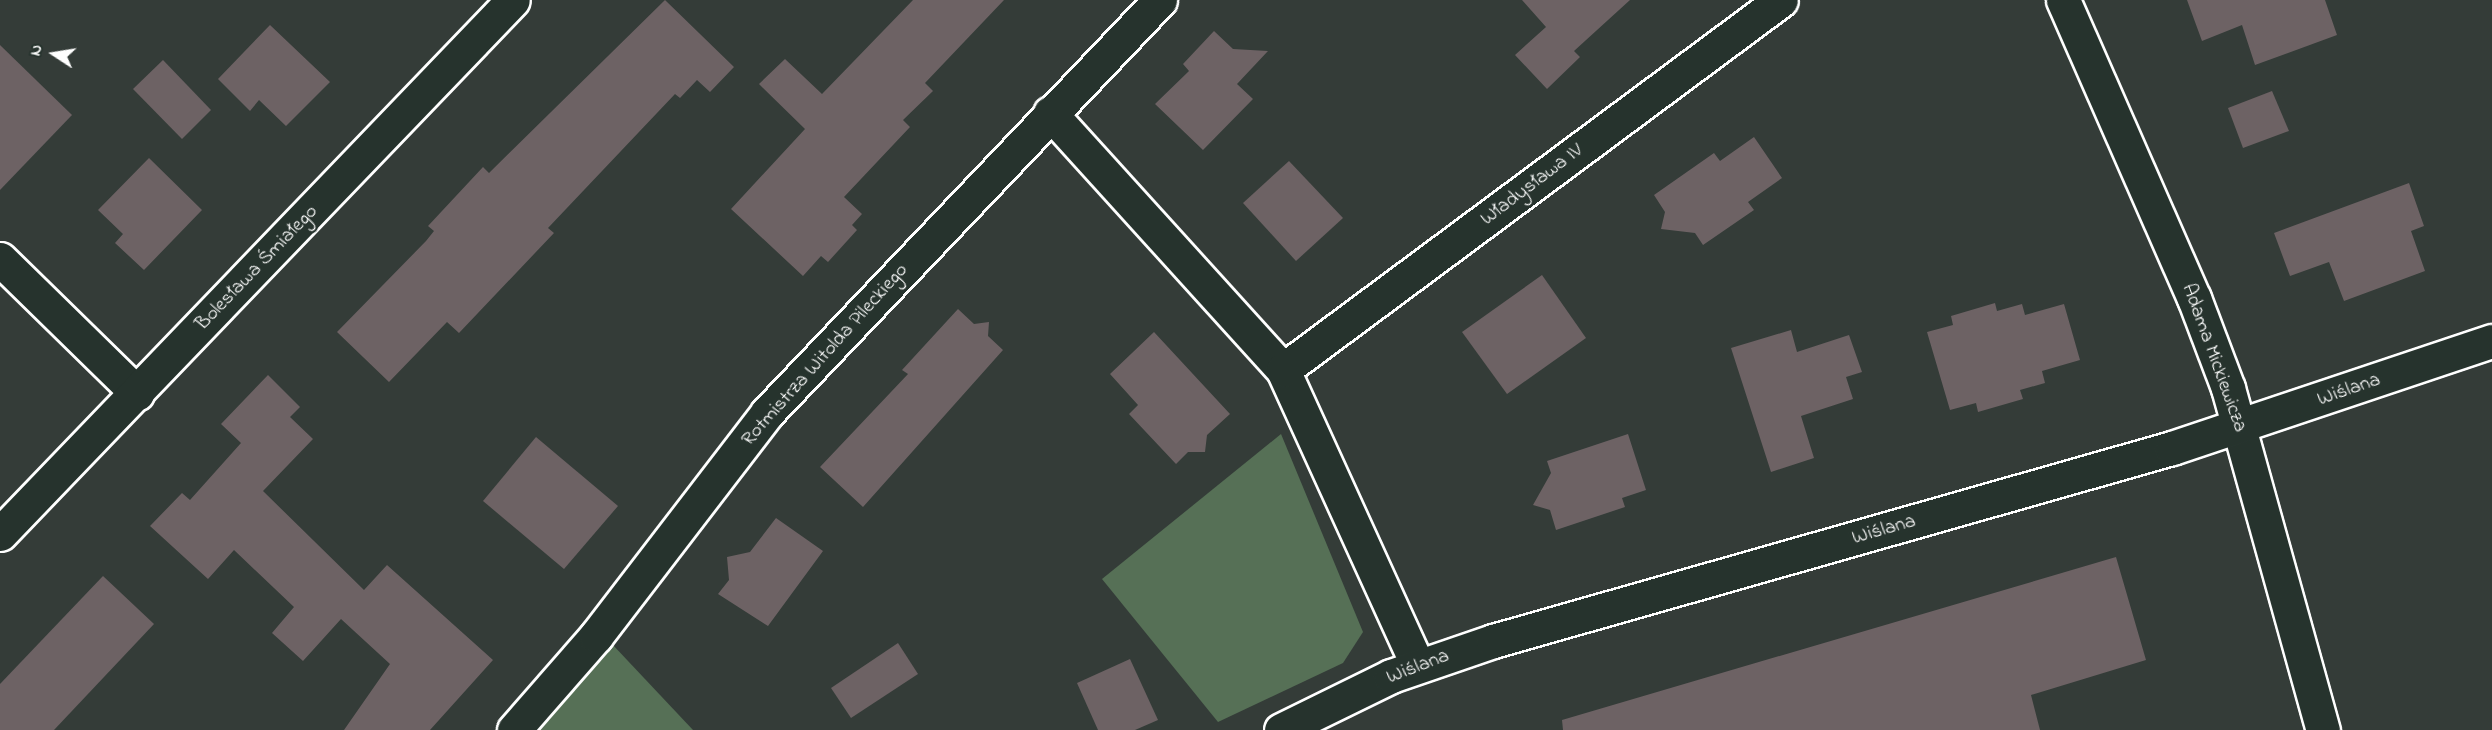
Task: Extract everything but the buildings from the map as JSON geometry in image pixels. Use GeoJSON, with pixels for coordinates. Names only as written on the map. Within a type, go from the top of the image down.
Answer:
{"type":"FeatureCollection","features":[{"type":"Feature","properties":{"kind":"street","name":"Bolesława Śmiałego"},"geometry":{"type":"LineString","coordinates":[[0,534],[513,0]]}},
{"type":"Feature","properties":{"kind":"street","name":"Rotmistrza Witolda Pileckiego"},"geometry":{"type":"LineString","coordinates":[[514,730],[596,636],[767,413],[1050,112],[1160,0]]}},
{"type":"Feature","properties":{"kind":"street","name":"Władysława IV"},"geometry":{"type":"LineString","coordinates":[[1283,370],[1781,0]]}},
{"type":"Feature","properties":{"kind":"street","name":"Adama Mickiewicza"},"geometry":{"type":"LineString","coordinates":[[2063,0],[2194,298],[2240,422],[2323,730]]}},
{"type":"Feature","properties":{"kind":"street"},"geometry":{"type":"LineString","coordinates":[[1050,112],[1283,370],[1418,666]]}},
{"type":"Feature","properties":{"kind":"street"},"geometry":{"type":"LineString","coordinates":[[0,259],[137,393]]}},
{"type":"Feature","properties":{"kind":"street","name":"Wiślana"},"geometry":{"type":"LineString","coordinates":[[1281,730],[1418,666],[2172,448],[2240,422],[2492,341]]}},
{"type":"Feature","properties":{"kind":"green space"},"geometry":{"type":"Polygon","coordinates":[[[1281,434],[1363,632],[1343,663],[1218,722],[1102,579],[1281,434]]]}},
{"type":"Feature","properties":{"kind":"green space"},"geometry":{"type":"Polygon","coordinates":[[[612,644],[693,730],[536,730],[612,644]]]}}]}
